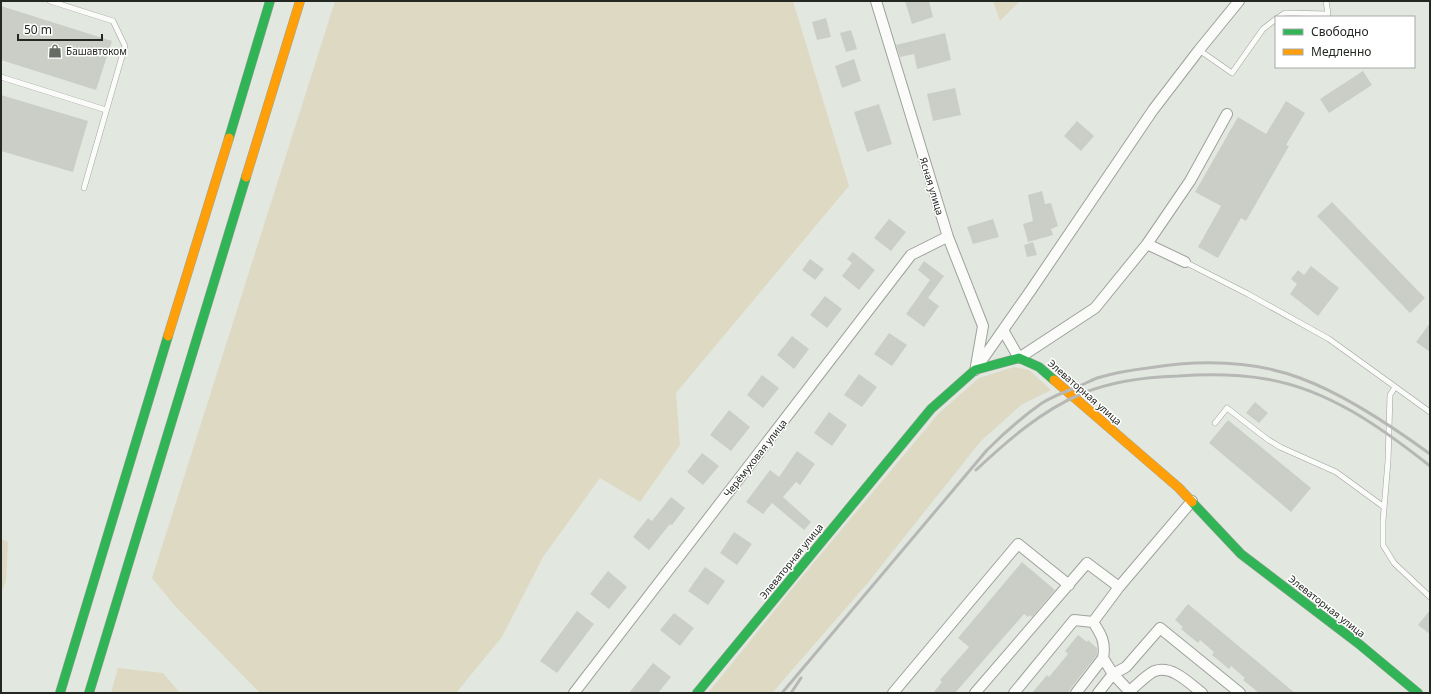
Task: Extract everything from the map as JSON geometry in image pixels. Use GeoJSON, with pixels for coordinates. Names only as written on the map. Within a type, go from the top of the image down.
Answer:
{"type":"FeatureCollection","features":[{"type":"Feature","properties":{"kind":"main road"},"geometry":{"type":"LineString","coordinates":[[60,693],[270,1]]}},
{"type":"Feature","properties":{"kind":"main road"},"geometry":{"type":"LineString","coordinates":[[89,693],[300,1]]}},
{"type":"Feature","properties":{"kind":"main road","name":"Элеваторная улица"},"geometry":{"type":"LineString","coordinates":[[697,693],[931,409],[975,370],[1019,358],[1039,367],[1174,483],[1241,554],[1359,644],[1418,693]]}},
{"type":"Feature","properties":{"kind":"street","name":"Ясная улица"},"geometry":{"type":"LineString","coordinates":[[876,1],[948,237],[983,326],[975,370]]}},
{"type":"Feature","properties":{"kind":"street"},"geometry":{"type":"LineString","coordinates":[[975,370],[1154,110],[1199,50],[1239,1]]}},
{"type":"Feature","properties":{"kind":"street"},"geometry":{"type":"LineString","coordinates":[[1003,330],[1019,358],[1095,308],[1146,244],[1190,181],[1227,114]]}},
{"type":"Feature","properties":{"kind":"street","name":"Черёмуховая улица"},"geometry":{"type":"LineString","coordinates":[[574,693],[911,255],[948,237]]}},
{"type":"Feature","properties":{"kind":"street"},"geometry":{"type":"LineString","coordinates":[[1146,244],[1184,262]]}},
{"type":"Feature","properties":{"kind":"street"},"geometry":{"type":"LineString","coordinates":[[1093,622],[1118,587],[1192,501]]}},
{"type":"Feature","properties":{"kind":"street"},"geometry":{"type":"LineString","coordinates":[[893,693],[1018,544],[1069,585]]}},
{"type":"Feature","properties":{"kind":"street"},"geometry":{"type":"LineString","coordinates":[[976,693],[1088,563],[1118,587]]}},
{"type":"Feature","properties":{"kind":"street"},"geometry":{"type":"LineString","coordinates":[[1014,693],[1074,620],[1093,622]]}},
{"type":"Feature","properties":{"kind":"street"},"geometry":{"type":"LineString","coordinates":[[1076,693],[1104,658],[1105,648],[1101,634],[1093,622]]}},
{"type":"Feature","properties":{"kind":"street"},"geometry":{"type":"LineString","coordinates":[[1098,693],[1113,674],[1126,667],[1160,628],[1240,693]]}},
{"type":"Feature","properties":{"kind":"street"},"geometry":{"type":"LineString","coordinates":[[1104,658],[1113,674],[1129,692],[1154,671],[1168,670],[1187,681],[1202,693]]}},
{"type":"Feature","properties":{"kind":"street"},"geometry":{"type":"LineString","coordinates":[[1401,693],[1408,684]]}},
{"type":"Feature","properties":{"kind":"lane"},"geometry":{"type":"LineString","coordinates":[[50,1],[113,21],[125,46],[84,188]]}},
{"type":"Feature","properties":{"kind":"lane"},"geometry":{"type":"LineString","coordinates":[[1280,16],[1285,13],[1328,14],[1326,1]]}},
{"type":"Feature","properties":{"kind":"lane"},"geometry":{"type":"LineString","coordinates":[[1199,50],[1232,73],[1263,29],[1275,20]]}},
{"type":"Feature","properties":{"kind":"lane"},"geometry":{"type":"LineString","coordinates":[[1,78],[106,110]]}},
{"type":"Feature","properties":{"kind":"lane"},"geometry":{"type":"LineString","coordinates":[[1184,262],[1248,294],[1329,339],[1430,412]]}},
{"type":"Feature","properties":{"kind":"lane"},"geometry":{"type":"LineString","coordinates":[[1395,387],[1390,395],[1383,545],[1394,563],[1430,597]]}},
{"type":"Feature","properties":{"kind":"lane"},"geometry":{"type":"LineString","coordinates":[[1216,423],[1227,408],[1267,439],[1280,447],[1336,472],[1384,507]]}},
{"type":"Feature","properties":{"kind":"shaded area"},"geometry":{"type":"Polygon","coordinates":[[[335,1],[793,1],[849,186],[676,393],[680,445],[640,502],[600,478],[543,557],[502,637],[456,693],[260,693],[175,606],[152,578],[335,1]]]}},
{"type":"Feature","properties":{"kind":"shaded area"},"geometry":{"type":"Polygon","coordinates":[[[993,1],[1020,1],[1000,21],[993,1]]]}},
{"type":"Feature","properties":{"kind":"shaded area"},"geometry":{"type":"Polygon","coordinates":[[[1014,367],[1029,370],[1051,390],[1021,405],[981,441],[866,585],[772,693],[708,693],[796,584],[939,413],[979,378],[1014,367]]]}},
{"type":"Feature","properties":{"kind":"shaded area"},"geometry":{"type":"Polygon","coordinates":[[[1,539],[8,542],[6,581],[1,593],[1,539]]]}},
{"type":"Feature","properties":{"kind":"shaded area"},"geometry":{"type":"Polygon","coordinates":[[[118,668],[163,673],[180,693],[111,693],[118,668]]]}},
{"type":"Feature","properties":{"kind":"building"},"geometry":{"type":"Polygon","coordinates":[[[905,1],[929,1],[933,17],[912,24],[905,1]]]}},
{"type":"Feature","properties":{"kind":"building","name":"Башавтоком"},"geometry":{"type":"Polygon","coordinates":[[[1,6],[112,41],[96,90],[1,60],[1,6]]]}},
{"type":"Feature","properties":{"kind":"building"},"geometry":{"type":"Polygon","coordinates":[[[826,18],[831,37],[817,40],[812,22],[826,18]]]}},
{"type":"Feature","properties":{"kind":"building"},"geometry":{"type":"Polygon","coordinates":[[[851,30],[857,49],[846,52],[840,33],[851,30]]]}},
{"type":"Feature","properties":{"kind":"building"},"geometry":{"type":"Polygon","coordinates":[[[945,33],[951,60],[917,69],[914,54],[900,57],[896,45],[945,33]]]}},
{"type":"Feature","properties":{"kind":"building"},"geometry":{"type":"Polygon","coordinates":[[[854,59],[861,81],[842,88],[835,66],[854,59]]]}},
{"type":"Feature","properties":{"kind":"building"},"geometry":{"type":"Polygon","coordinates":[[[1363,71],[1372,85],[1329,113],[1320,99],[1363,71]]]}},
{"type":"Feature","properties":{"kind":"building"},"geometry":{"type":"Polygon","coordinates":[[[955,88],[961,115],[933,121],[927,94],[955,88]]]}},
{"type":"Feature","properties":{"kind":"building"},"geometry":{"type":"Polygon","coordinates":[[[1,95],[88,121],[73,172],[1,151],[1,95]]]}},
{"type":"Feature","properties":{"kind":"building"},"geometry":{"type":"Polygon","coordinates":[[[1286,101],[1305,113],[1286,145],[1289,146],[1246,221],[1241,218],[1218,258],[1198,247],[1221,206],[1195,192],[1238,117],[1266,134],[1286,101]]]}},
{"type":"Feature","properties":{"kind":"building"},"geometry":{"type":"Polygon","coordinates":[[[879,104],[892,144],[867,152],[854,112],[879,104]]]}},
{"type":"Feature","properties":{"kind":"building"},"geometry":{"type":"Polygon","coordinates":[[[1077,121],[1094,136],[1081,151],[1064,136],[1077,121]]]}},
{"type":"Feature","properties":{"kind":"building"},"geometry":{"type":"Polygon","coordinates":[[[1042,191],[1045,204],[1051,203],[1058,226],[1051,229],[1053,235],[1028,242],[1023,224],[1033,221],[1028,195],[1042,191]]]}},
{"type":"Feature","properties":{"kind":"building"},"geometry":{"type":"Polygon","coordinates":[[[1332,202],[1425,298],[1410,313],[1317,216],[1332,202]]]}},
{"type":"Feature","properties":{"kind":"building"},"geometry":{"type":"Polygon","coordinates":[[[889,219],[906,232],[891,251],[874,238],[889,219]]]}},
{"type":"Feature","properties":{"kind":"building"},"geometry":{"type":"Polygon","coordinates":[[[993,219],[999,237],[973,244],[967,227],[993,219]]]}},
{"type":"Feature","properties":{"kind":"building"},"geometry":{"type":"Polygon","coordinates":[[[1033,242],[1037,255],[1027,257],[1024,245],[1033,242]]]}},
{"type":"Feature","properties":{"kind":"building"},"geometry":{"type":"Polygon","coordinates":[[[853,252],[875,270],[859,290],[842,276],[852,263],[847,259],[853,252]]]}},
{"type":"Feature","properties":{"kind":"building"},"geometry":{"type":"Polygon","coordinates":[[[810,259],[824,269],[815,280],[802,270],[810,259]]]}},
{"type":"Feature","properties":{"kind":"building"},"geometry":{"type":"Polygon","coordinates":[[[924,261],[944,276],[928,298],[939,306],[924,327],[906,314],[930,280],[918,270],[924,261]]]}},
{"type":"Feature","properties":{"kind":"building"},"geometry":{"type":"Polygon","coordinates":[[[1311,266],[1339,288],[1318,316],[1290,294],[1297,284],[1291,279],[1298,270],[1304,275],[1311,266]]]}},
{"type":"Feature","properties":{"kind":"building"},"geometry":{"type":"Polygon","coordinates":[[[825,296],[842,309],[827,328],[810,315],[825,296]]]}},
{"type":"Feature","properties":{"kind":"building"},"geometry":{"type":"Polygon","coordinates":[[[1430,323],[1430,352],[1416,342],[1430,323]]]}},
{"type":"Feature","properties":{"kind":"building"},"geometry":{"type":"Polygon","coordinates":[[[889,333],[907,345],[892,366],[874,354],[889,333]]]}},
{"type":"Feature","properties":{"kind":"building"},"geometry":{"type":"Polygon","coordinates":[[[792,336],[809,349],[794,369],[777,355],[792,336]]]}},
{"type":"Feature","properties":{"kind":"building"},"geometry":{"type":"Polygon","coordinates":[[[859,374],[877,387],[862,407],[844,395],[859,374]]]}},
{"type":"Feature","properties":{"kind":"building"},"geometry":{"type":"Polygon","coordinates":[[[762,375],[779,388],[763,408],[747,395],[762,375]]]}},
{"type":"Feature","properties":{"kind":"building"},"geometry":{"type":"Polygon","coordinates":[[[1255,402],[1268,413],[1259,423],[1246,413],[1255,402]]]}},
{"type":"Feature","properties":{"kind":"building"},"geometry":{"type":"Polygon","coordinates":[[[729,410],[750,427],[731,451],[710,435],[729,410]]]}},
{"type":"Feature","properties":{"kind":"building"},"geometry":{"type":"Polygon","coordinates":[[[829,412],[847,425],[832,446],[814,433],[829,412]]]}},
{"type":"Feature","properties":{"kind":"building"},"geometry":{"type":"Polygon","coordinates":[[[1228,420],[1311,488],[1291,512],[1209,443],[1228,420]]]}},
{"type":"Feature","properties":{"kind":"building"},"geometry":{"type":"Polygon","coordinates":[[[797,451],[815,464],[800,485],[796,482],[783,497],[811,522],[804,530],[772,503],[763,514],[746,502],[770,470],[779,477],[797,451]]]}},
{"type":"Feature","properties":{"kind":"building"},"geometry":{"type":"Polygon","coordinates":[[[702,453],[719,466],[703,485],[687,472],[702,453]]]}},
{"type":"Feature","properties":{"kind":"building"},"geometry":{"type":"Polygon","coordinates":[[[671,497],[685,508],[649,550],[633,537],[648,518],[652,521],[671,497]]]}},
{"type":"Feature","properties":{"kind":"building"},"geometry":{"type":"Polygon","coordinates":[[[734,532],[752,544],[737,565],[720,553],[734,532]]]}},
{"type":"Feature","properties":{"kind":"building"},"geometry":{"type":"Polygon","coordinates":[[[1022,562],[1055,590],[1032,617],[1030,615],[1028,617],[1024,614],[955,693],[933,693],[942,682],[940,680],[969,647],[958,638],[1022,562]]]}},
{"type":"Feature","properties":{"kind":"building"},"geometry":{"type":"Polygon","coordinates":[[[705,567],[725,581],[708,605],[688,591],[705,567]]]}},
{"type":"Feature","properties":{"kind":"building"},"geometry":{"type":"Polygon","coordinates":[[[608,571],[627,587],[609,609],[590,594],[608,571]]]}},
{"type":"Feature","properties":{"kind":"building"},"geometry":{"type":"Polygon","coordinates":[[[1188,604],[1295,693],[1259,693],[1243,680],[1245,678],[1231,666],[1229,669],[1212,655],[1214,652],[1200,640],[1198,643],[1181,629],[1183,627],[1175,620],[1188,604]]]}},
{"type":"Feature","properties":{"kind":"building"},"geometry":{"type":"Polygon","coordinates":[[[1430,610],[1430,634],[1418,625],[1430,610]]]}},
{"type":"Feature","properties":{"kind":"building"},"geometry":{"type":"Polygon","coordinates":[[[577,611],[594,624],[557,673],[540,661],[577,611]]]}},
{"type":"Feature","properties":{"kind":"building"},"geometry":{"type":"Polygon","coordinates":[[[674,613],[694,628],[680,646],[660,630],[674,613]]]}},
{"type":"Feature","properties":{"kind":"building"},"geometry":{"type":"Polygon","coordinates":[[[1078,635],[1087,642],[1088,640],[1097,648],[1097,655],[1068,693],[1032,693],[1047,675],[1049,677],[1068,654],[1065,651],[1078,635]]]}},
{"type":"Feature","properties":{"kind":"building"},"geometry":{"type":"Polygon","coordinates":[[[653,663],[671,677],[658,693],[629,693],[653,663]]]}},
{"type":"Feature","properties":{"kind":"railway"},"geometry":{"type":"LineString","coordinates":[[782,693],[987,450],[1013,425],[1042,403],[1097,378],[1167,365],[1205,363],[1244,365],[1282,372],[1317,385],[1351,402],[1384,422],[1430,454]]}},
{"type":"Feature","properties":{"kind":"railway"},"geometry":{"type":"LineString","coordinates":[[976,470],[1000,448],[1038,418],[1081,394],[1129,380],[1211,375],[1233,375],[1266,379],[1311,391],[1373,424],[1430,466]]}},
{"type":"Feature","properties":{"kind":"railway"},"geometry":{"type":"LineString","coordinates":[[791,693],[801,678]]}},
{"type":"Feature","properties":{"kind":"traffic: fast"},"geometry":{"type":"LineString","coordinates":[[229,138],[270,1]]}},
{"type":"Feature","properties":{"kind":"traffic: fast"},"geometry":{"type":"LineString","coordinates":[[89,693],[246,177]]}},
{"type":"Feature","properties":{"kind":"traffic: fast"},"geometry":{"type":"LineString","coordinates":[[60,693],[168,336]]}},
{"type":"Feature","properties":{"kind":"traffic: fast"},"geometry":{"type":"LineString","coordinates":[[697,693],[931,409],[975,370],[1019,358],[1039,367],[1054,380]]}},
{"type":"Feature","properties":{"kind":"traffic: fast"},"geometry":{"type":"LineString","coordinates":[[1192,502],[1241,554],[1359,644],[1418,693]]}},
{"type":"Feature","properties":{"kind":"traffic: slow"},"geometry":{"type":"LineString","coordinates":[[246,177],[300,1]]}},
{"type":"Feature","properties":{"kind":"traffic: slow"},"geometry":{"type":"LineString","coordinates":[[168,336],[229,138]]}},
{"type":"Feature","properties":{"kind":"traffic: slow"},"geometry":{"type":"LineString","coordinates":[[1054,380],[1179,488],[1192,502]]}},
{"type":"Feature","properties":{"kind":"place","name":"Башавтоком"},"geometry":{"type":"Point","coordinates":[55,51]}}]}
